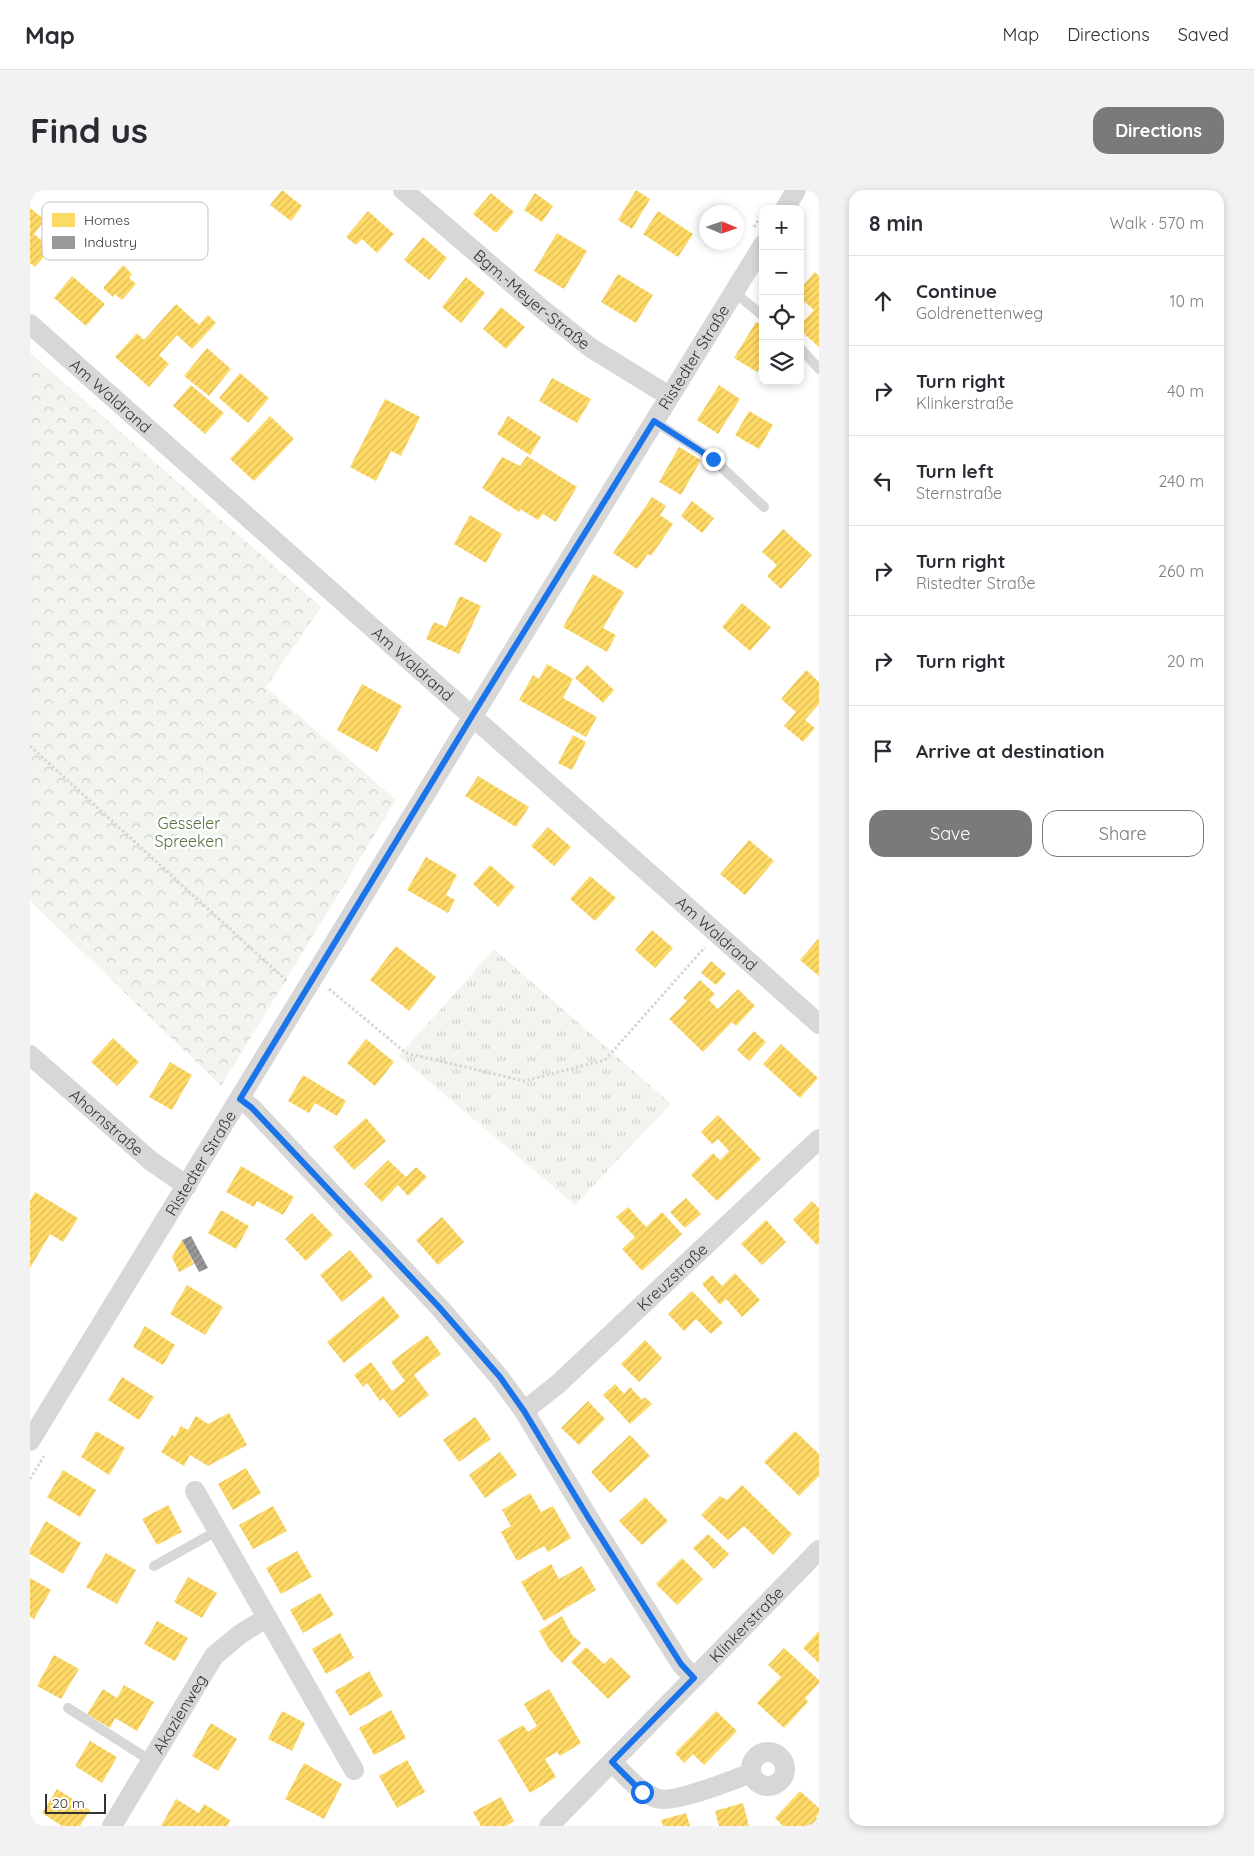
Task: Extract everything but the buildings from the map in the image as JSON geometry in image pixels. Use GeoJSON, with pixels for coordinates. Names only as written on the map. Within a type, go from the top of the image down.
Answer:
{"type":"FeatureCollection","features":[{"type":"Feature","properties":{"kind":"street","name":"Bgm.-Meyer-Straße"},"geometry":{"type":"LineString","coordinates":[[403,190],[542,310],[591,348],[668,396]]}},
{"type":"Feature","properties":{"kind":"street"},"geometry":{"type":"LineString","coordinates":[[787,205],[796,190]]}},
{"type":"Feature","properties":{"kind":"street","name":"Ristedter Straße"},"geometry":{"type":"LineString","coordinates":[[30,1441],[668,396],[760,250]]}},
{"type":"Feature","properties":{"kind":"street","name":"Am Waldrand"},"geometry":{"type":"LineString","coordinates":[[30,324],[819,1024]]}},
{"type":"Feature","properties":{"kind":"street","name":"Ahornstraße"},"geometry":{"type":"LineString","coordinates":[[30,1054],[151,1161],[187,1186]]}},
{"type":"Feature","properties":{"kind":"street"},"geometry":{"type":"LineString","coordinates":[[240,1099],[252,1108],[439,1307],[500,1377],[524,1411],[588,1517],[681,1664],[694,1678]]}},
{"type":"Feature","properties":{"kind":"street","name":"Kreuzstraße"},"geometry":{"type":"LineString","coordinates":[[524,1411],[558,1384],[819,1139]]}},
{"type":"Feature","properties":{"kind":"street"},"geometry":{"type":"LineString","coordinates":[[195,1491],[354,1770]]}},
{"type":"Feature","properties":{"kind":"street","name":"Klinkerstraße"},"geometry":{"type":"LineString","coordinates":[[549,1826],[819,1550]]}},
{"type":"Feature","properties":{"kind":"street","name":"Akazienweg"},"geometry":{"type":"LineString","coordinates":[[112,1826],[214,1656],[239,1635],[266,1618]]}},
{"type":"Feature","properties":{"kind":"street"},"geometry":{"type":"LineString","coordinates":[[612,1762],[642,1792],[658,1800],[673,1799],[751,1773]]}},
{"type":"Feature","properties":{"kind":"lane"},"geometry":{"type":"LineString","coordinates":[[734,292],[759,313]]}},
{"type":"Feature","properties":{"kind":"lane"},"geometry":{"type":"LineString","coordinates":[[804,352],[819,369]]}},
{"type":"Feature","properties":{"kind":"lane"},"geometry":{"type":"LineString","coordinates":[[654,421],[713,459],[764,507]]}},
{"type":"Feature","properties":{"kind":"lane"},"geometry":{"type":"LineString","coordinates":[[154,1566],[217,1531]]}},
{"type":"Feature","properties":{"kind":"lane"},"geometry":{"type":"LineString","coordinates":[[68,1708],[151,1761]]}},
{"type":"Feature","properties":{"kind":"path"},"geometry":{"type":"LineString","coordinates":[[30,746],[308,986],[406,1053],[524,1081],[605,1060],[717,933]]}},
{"type":"Feature","properties":{"kind":"green space","name":"Gesseler Spreeken"},"geometry":{"type":"Polygon","coordinates":[[[30,353],[321,607],[266,687],[396,800],[221,1086],[30,901],[30,353]]]}},
{"type":"Feature","properties":{"kind":"green space"},"geometry":{"type":"Polygon","coordinates":[[[494,949],[671,1104],[575,1205],[399,1056],[494,949]]]}},
{"type":"Feature","properties":{"kind":"route"},"geometry":{"type":"LineString","coordinates":[[642,1792],[612,1762],[694,1678],[681,1664],[588,1517],[524,1411],[500,1377],[439,1307],[252,1108],[240,1099],[472,716],[654,421],[713,459]]}}]}
